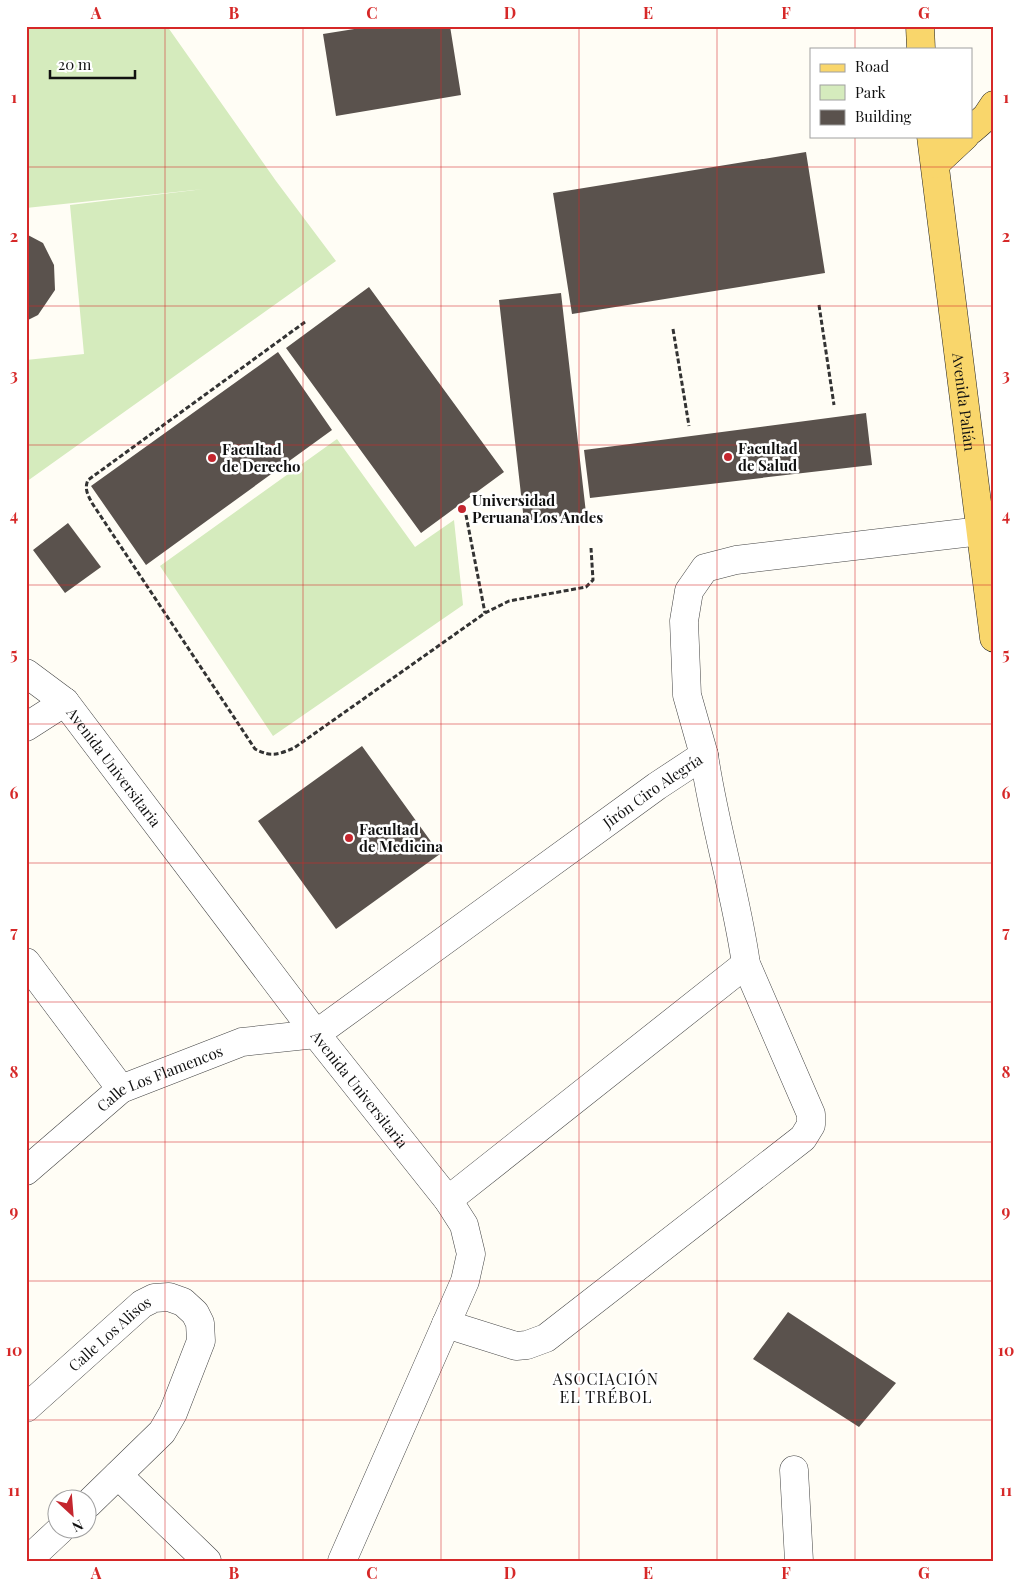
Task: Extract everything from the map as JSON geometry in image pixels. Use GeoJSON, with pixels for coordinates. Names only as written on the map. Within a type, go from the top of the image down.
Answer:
{"type":"FeatureCollection","features":[{"type":"Feature","properties":{"kind":"main road"},"geometry":{"type":"LineString","coordinates":[[920,26],[922,48]]}},
{"type":"Feature","properties":{"kind":"main road"},"geometry":{"type":"LineString","coordinates":[[972,129],[986,117],[994,106]]}},
{"type":"Feature","properties":{"kind":"main road","name":"Avenida Palián"},"geometry":{"type":"LineString","coordinates":[[931,138],[994,638]]}},
{"type":"Feature","properties":{"kind":"main road"},"geometry":{"type":"LineString","coordinates":[[935,164],[963,138]]}},
{"type":"Feature","properties":{"kind":"street","name":"Jirón Ciro Alegría"},"geometry":{"type":"LineString","coordinates":[[316,1034],[657,786],[704,755],[687,695],[684,621],[689,591],[705,568],[736,560],[980,531]]}},
{"type":"Feature","properties":{"kind":"street","name":"Avenida Universitaria"},"geometry":{"type":"LineString","coordinates":[[26,673],[66,702],[316,1034],[448,1200],[464,1225],[471,1254],[465,1281],[342,1561]]}},
{"type":"Feature","properties":{"kind":"street"},"geometry":{"type":"LineString","coordinates":[[26,727],[66,702]]}},
{"type":"Feature","properties":{"kind":"street"},"geometry":{"type":"LineString","coordinates":[[446,1324],[516,1346],[527,1345],[546,1338],[803,1138],[811,1126],[811,1114],[746,964],[742,938],[710,797],[704,755]]}},
{"type":"Feature","properties":{"kind":"street"},"geometry":{"type":"LineString","coordinates":[[26,962],[121,1089]]}},
{"type":"Feature","properties":{"kind":"street"},"geometry":{"type":"LineString","coordinates":[[448,1200],[746,964]]}},
{"type":"Feature","properties":{"kind":"street","name":"Calle Los Flamencos"},"geometry":{"type":"LineString","coordinates":[[26,1171],[121,1089],[242,1042],[316,1034]]}},
{"type":"Feature","properties":{"kind":"street","name":"Calle Los Alisos"},"geometry":{"type":"LineString","coordinates":[[26,1408],[142,1304],[154,1298],[169,1297],[183,1302],[195,1314],[200,1323],[201,1341],[173,1413],[162,1432],[98,1494]]}},
{"type":"Feature","properties":{"kind":"street"},"geometry":{"type":"LineString","coordinates":[[794,1470],[799,1561]]}},
{"type":"Feature","properties":{"kind":"street"},"geometry":{"type":"LineString","coordinates":[[118,1475],[207,1561]]}},
{"type":"Feature","properties":{"kind":"street"},"geometry":{"type":"LineString","coordinates":[[26,1560],[49,1540]]}},
{"type":"Feature","properties":{"kind":"path"},"geometry":{"type":"LineString","coordinates":[[819,305],[834,404]]}},
{"type":"Feature","properties":{"kind":"path"},"geometry":{"type":"LineString","coordinates":[[304,322],[88,480],[85,486],[92,503],[255,748],[266,755],[280,754],[294,748],[485,613],[509,601],[586,587],[594,580],[591,548]]}},
{"type":"Feature","properties":{"kind":"path"},"geometry":{"type":"LineString","coordinates":[[673,329],[689,426]]}},
{"type":"Feature","properties":{"kind":"path"},"geometry":{"type":"LineString","coordinates":[[466,516],[485,613]]}},
{"type":"Feature","properties":{"kind":"green space"},"geometry":{"type":"Polygon","coordinates":[[[26,26],[167,26],[276,181],[336,261],[26,482],[26,360],[84,354],[70,205],[204,189],[26,208],[26,26]]]}},
{"type":"Feature","properties":{"kind":"green space"},"geometry":{"type":"Polygon","coordinates":[[[337,439],[415,547],[454,520],[463,605],[273,736],[160,566],[337,439]]]}},
{"type":"Feature","properties":{"kind":"building"},"geometry":{"type":"Polygon","coordinates":[[[373,26],[450,26],[461,95],[336,116],[323,34],[373,26]]]}},
{"type":"Feature","properties":{"kind":"building"},"geometry":{"type":"Polygon","coordinates":[[[806,152],[825,273],[572,314],[553,193],[806,152]]]}},
{"type":"Feature","properties":{"kind":"building"},"geometry":{"type":"Polygon","coordinates":[[[26,234],[43,243],[54,265],[55,290],[38,315],[26,321],[26,234]]]}},
{"type":"Feature","properties":{"kind":"building"},"geometry":{"type":"Polygon","coordinates":[[[369,287],[504,472],[421,533],[286,348],[369,287]]]}},
{"type":"Feature","properties":{"kind":"building"},"geometry":{"type":"Polygon","coordinates":[[[561,293],[586,513],[524,521],[499,300],[561,293]]]}},
{"type":"Feature","properties":{"kind":"building","name":"Facultad de Derecho"},"geometry":{"type":"Polygon","coordinates":[[[278,352],[332,430],[146,565],[91,486],[278,352]]]}},
{"type":"Feature","properties":{"kind":"building","name":"Facultad de Salud"},"geometry":{"type":"Polygon","coordinates":[[[866,413],[872,465],[590,498],[584,450],[866,413]]]}},
{"type":"Feature","properties":{"kind":"building"},"geometry":{"type":"Polygon","coordinates":[[[68,523],[101,567],[65,593],[33,550],[68,523]]]}},
{"type":"Feature","properties":{"kind":"building","name":"Facultad de Medicina"},"geometry":{"type":"Polygon","coordinates":[[[362,746],[440,854],[336,929],[258,821],[362,746]]]}},
{"type":"Feature","properties":{"kind":"building"},"geometry":{"type":"Polygon","coordinates":[[[788,1312],[896,1383],[859,1427],[753,1359],[788,1312]]]}},
{"type":"Feature","properties":{"kind":"place","name":"Facultad de Salud"},"geometry":{"type":"Point","coordinates":[728,457]}},
{"type":"Feature","properties":{"kind":"place","name":"Facultad de Derecho"},"geometry":{"type":"Point","coordinates":[212,458]}},
{"type":"Feature","properties":{"kind":"place","name":"Universidad Peruana Los Andes"},"geometry":{"type":"Point","coordinates":[462,509]}},
{"type":"Feature","properties":{"kind":"place","name":"Facultad de Medicina"},"geometry":{"type":"Point","coordinates":[349,838]}},
{"type":"Feature","properties":{"kind":"district","name":"ASOCIACIÓN EL TRÉBOL"},"geometry":{"type":"Point","coordinates":[606,1387]}}]}
